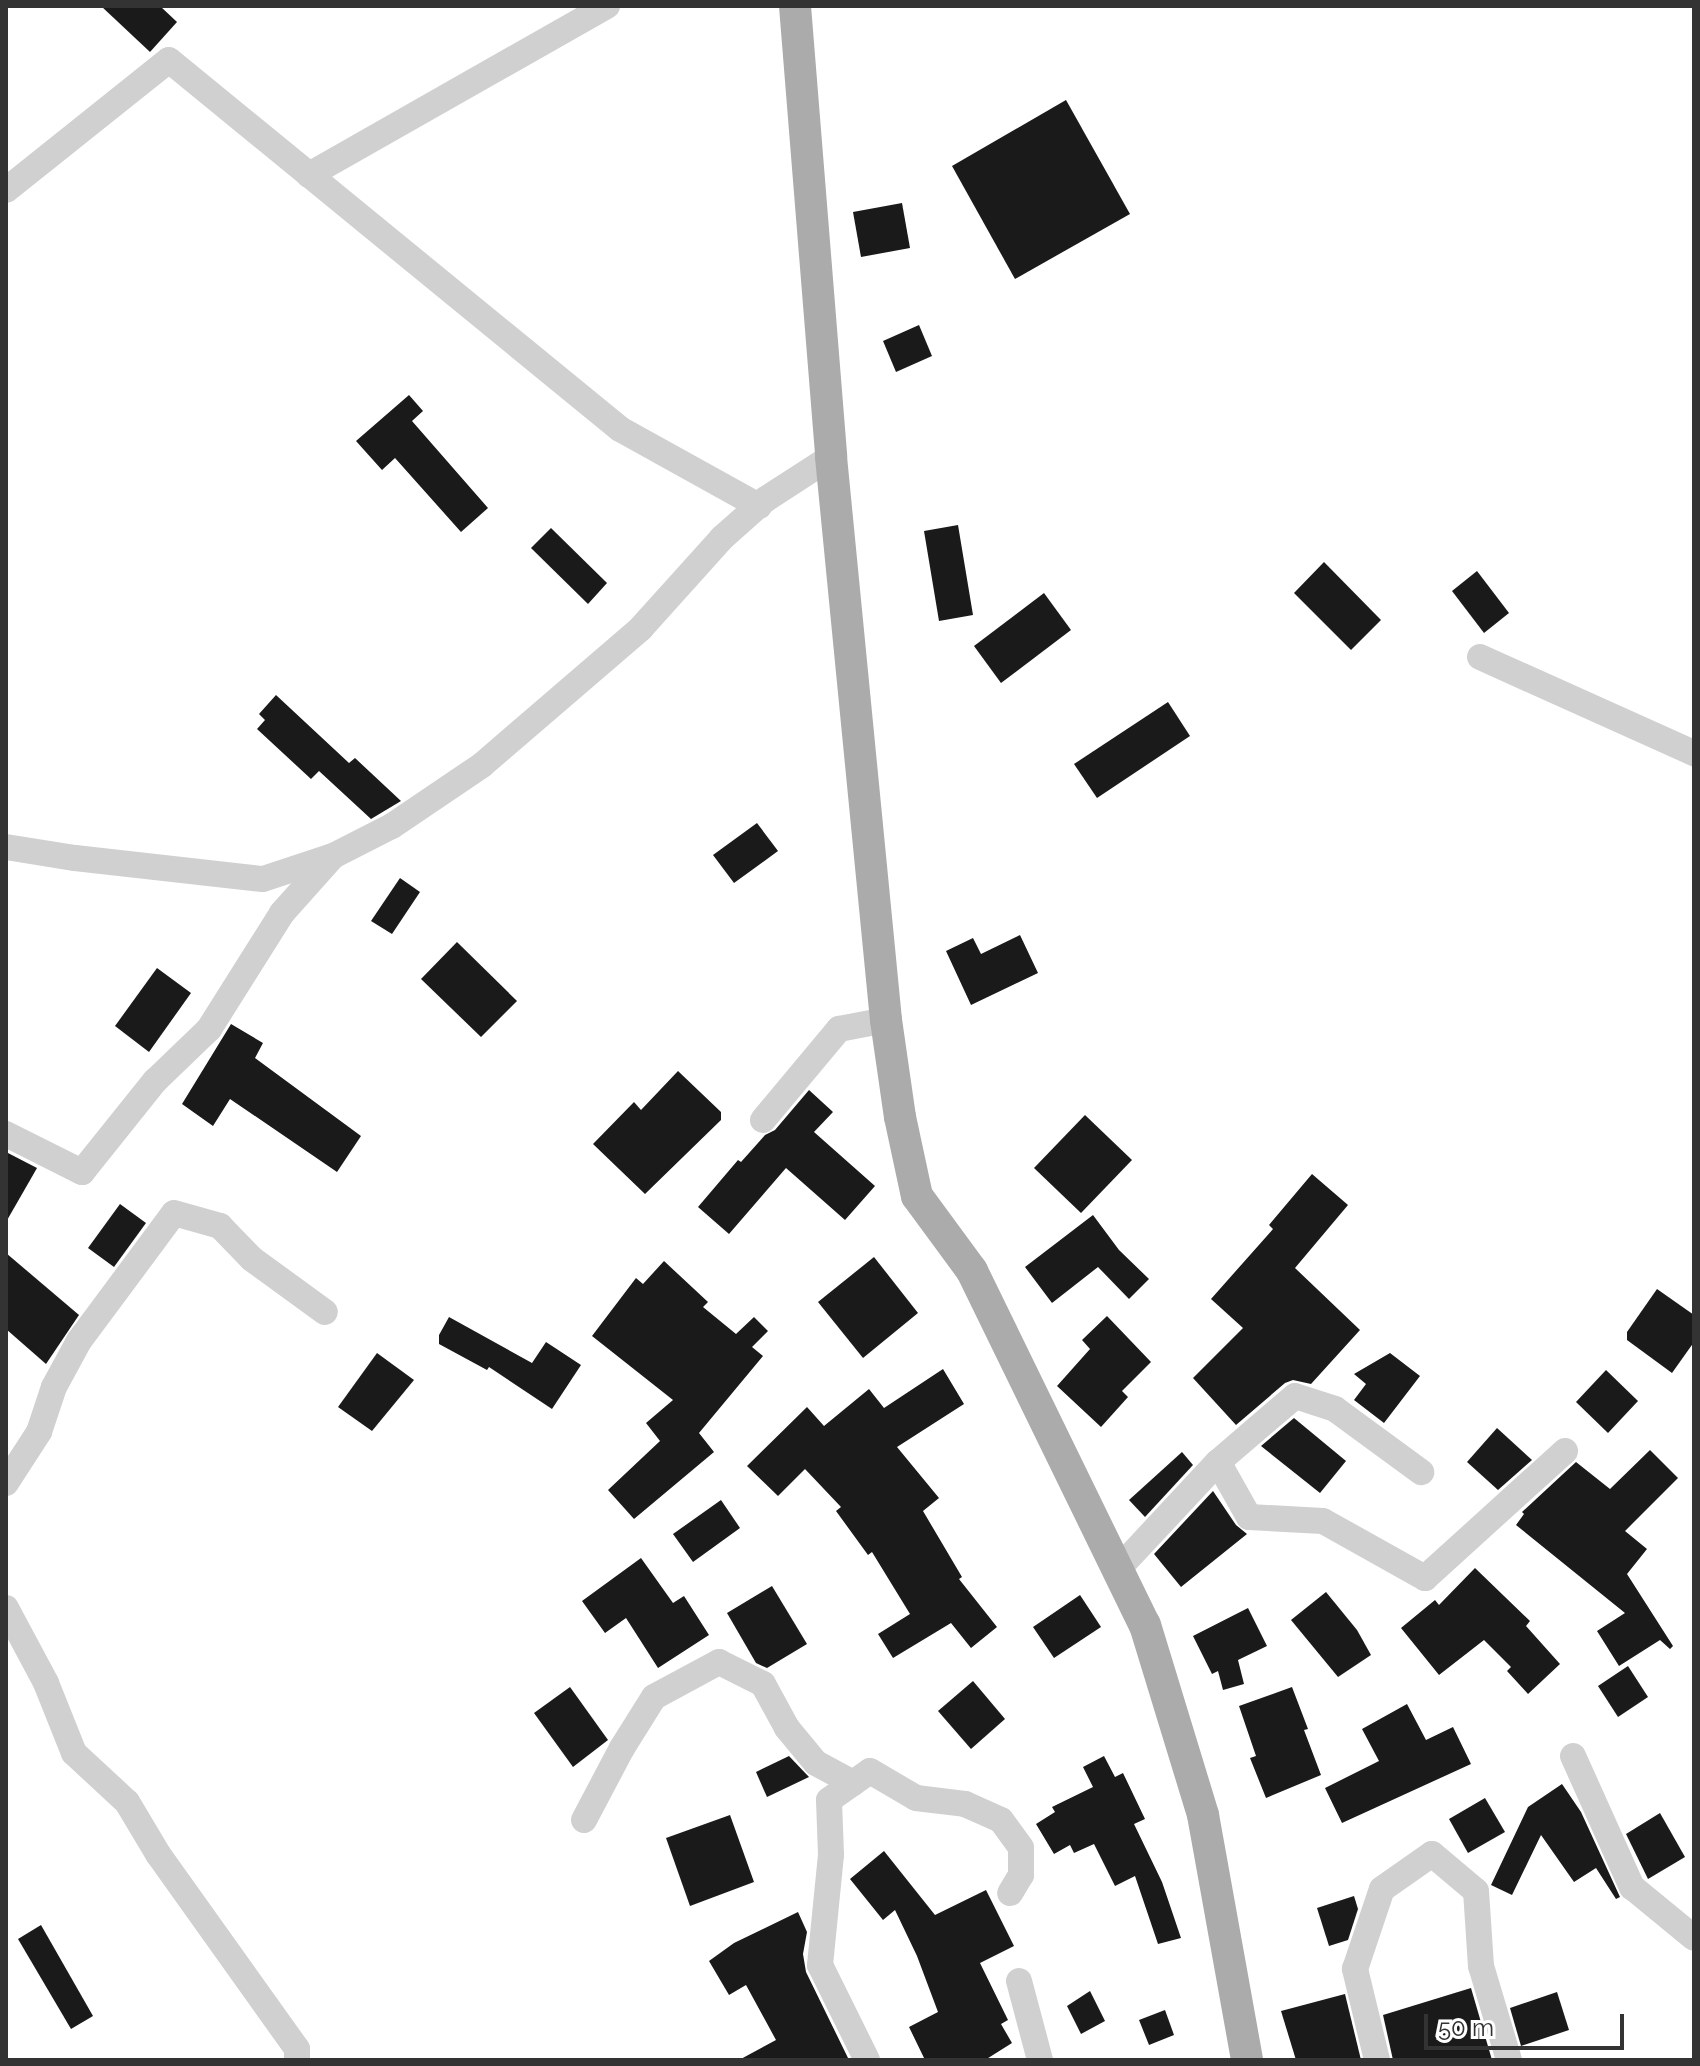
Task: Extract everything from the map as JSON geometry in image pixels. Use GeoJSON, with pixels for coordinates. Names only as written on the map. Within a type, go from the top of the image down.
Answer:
{"type":"FeatureCollection","features":[{"type":"Feature","properties":{"kind":"main road"},"geometry":{"type":"LineString","coordinates":[[795,6],[831,457],[886,1020],[917,1196],[972,1271],[1120,1567],[1145,1625],[1203,1815],[1247,2060]]}},
{"type":"Feature","properties":{"kind":"street"},"geometry":{"type":"LineString","coordinates":[[309,175],[607,6]]}},
{"type":"Feature","properties":{"kind":"street"},"geometry":{"type":"LineString","coordinates":[[6,190],[169,60],[620,429],[759,506]]}},
{"type":"Feature","properties":{"kind":"street"},"geometry":{"type":"LineString","coordinates":[[6,847],[263,879],[333,856],[392,826],[482,765],[641,628],[722,538],[759,506],[831,457]]}},
{"type":"Feature","properties":{"kind":"street"},"geometry":{"type":"LineString","coordinates":[[1480,657],[1694,753]]}},
{"type":"Feature","properties":{"kind":"street"},"geometry":{"type":"LineString","coordinates":[[6,1134],[82,1172],[155,1081],[209,1029],[282,913],[333,856]]}},
{"type":"Feature","properties":{"kind":"street"},"geometry":{"type":"LineString","coordinates":[[763,1120],[839,1029],[886,1020]]}},
{"type":"Feature","properties":{"kind":"street"},"geometry":{"type":"LineString","coordinates":[[6,1483],[39,1432],[54,1387],[79,1341],[174,1213],[220,1226],[252,1259],[325,1312]]}},
{"type":"Feature","properties":{"kind":"street"},"geometry":{"type":"LineString","coordinates":[[1120,1567],[1218,1462],[1295,1396],[1335,1409],[1421,1472]]}},
{"type":"Feature","properties":{"kind":"street"},"geometry":{"type":"LineString","coordinates":[[1218,1462],[1249,1517],[1323,1521],[1425,1578],[1565,1451]]}},
{"type":"Feature","properties":{"kind":"street"},"geometry":{"type":"LineString","coordinates":[[6,1608],[46,1683],[74,1753],[127,1802],[158,1854],[297,2049],[297,2060]]}},
{"type":"Feature","properties":{"kind":"street"},"geometry":{"type":"LineString","coordinates":[[584,1820],[622,1748],[654,1697],[719,1662],[763,1684],[787,1728],[816,1763],[853,1783]]}},
{"type":"Feature","properties":{"kind":"street"},"geometry":{"type":"LineString","coordinates":[[1573,1756],[1632,1887],[1694,1938]]}},
{"type":"Feature","properties":{"kind":"street"},"geometry":{"type":"LineString","coordinates":[[867,2060],[820,1965],[831,1855],[829,1800],[870,1771],[916,1798],[965,1804],[1001,1820],[1021,1848],[1021,1875],[1010,1893]]}},
{"type":"Feature","properties":{"kind":"street"},"geometry":{"type":"LineString","coordinates":[[1377,2060],[1355,1969],[1382,1889],[1432,1854],[1476,1891],[1481,1966],[1509,2060]]}},
{"type":"Feature","properties":{"kind":"street"},"geometry":{"type":"LineString","coordinates":[[1019,1981],[1040,2060]]}},
{"type":"Feature","properties":{"kind":"building"},"geometry":{"type":"Polygon","coordinates":[[[101,6],[160,6],[177,22],[150,52],[101,6]]]}},
{"type":"Feature","properties":{"kind":"building"},"geometry":{"type":"Polygon","coordinates":[[[1066,100],[1130,214],[1015,279],[952,166],[1066,100]]]}},
{"type":"Feature","properties":{"kind":"building"},"geometry":{"type":"Polygon","coordinates":[[[902,203],[910,248],[861,257],[853,212],[902,203]]]}},
{"type":"Feature","properties":{"kind":"building"},"geometry":{"type":"Polygon","coordinates":[[[919,325],[932,356],[896,372],[883,341],[919,325]]]}},
{"type":"Feature","properties":{"kind":"building"},"geometry":{"type":"Polygon","coordinates":[[[409,395],[423,411],[412,421],[488,508],[461,532],[395,458],[382,470],[356,441],[409,395]]]}},
{"type":"Feature","properties":{"kind":"building"},"geometry":{"type":"Polygon","coordinates":[[[958,525],[973,615],[939,621],[924,531],[958,525]]]}},
{"type":"Feature","properties":{"kind":"building"},"geometry":{"type":"Polygon","coordinates":[[[551,528],[607,583],[588,604],[531,548],[551,528]]]}},
{"type":"Feature","properties":{"kind":"building"},"geometry":{"type":"Polygon","coordinates":[[[1324,562],[1381,620],[1351,650],[1294,593],[1324,562]]]}},
{"type":"Feature","properties":{"kind":"building"},"geometry":{"type":"Polygon","coordinates":[[[1477,571],[1509,613],[1484,633],[1452,591],[1477,571]]]}},
{"type":"Feature","properties":{"kind":"building"},"geometry":{"type":"Polygon","coordinates":[[[1044,593],[1071,630],[1001,683],[974,646],[1044,593]]]}},
{"type":"Feature","properties":{"kind":"building"},"geometry":{"type":"Polygon","coordinates":[[[276,695],[349,763],[355,758],[401,801],[371,819],[319,771],[311,779],[257,729],[265,720],[259,714],[276,695]]]}},
{"type":"Feature","properties":{"kind":"building"},"geometry":{"type":"Polygon","coordinates":[[[1168,702],[1190,736],[1097,798],[1074,764],[1168,702]]]}},
{"type":"Feature","properties":{"kind":"building"},"geometry":{"type":"Polygon","coordinates":[[[757,823],[778,851],[734,883],[713,855],[757,823]]]}},
{"type":"Feature","properties":{"kind":"building"},"geometry":{"type":"Polygon","coordinates":[[[400,878],[420,892],[392,934],[371,921],[400,878]]]}},
{"type":"Feature","properties":{"kind":"building"},"geometry":{"type":"Polygon","coordinates":[[[1020,935],[1038,973],[971,1005],[946,951],[973,938],[981,954],[1020,935]]]}},
{"type":"Feature","properties":{"kind":"building"},"geometry":{"type":"Polygon","coordinates":[[[457,942],[517,1001],[481,1037],[421,979],[457,942]]]}},
{"type":"Feature","properties":{"kind":"building"},"geometry":{"type":"Polygon","coordinates":[[[157,968],[191,993],[149,1052],[115,1026],[157,968]]]}},
{"type":"Feature","properties":{"kind":"building"},"geometry":{"type":"Polygon","coordinates":[[[231,1024],[263,1043],[255,1058],[361,1136],[337,1172],[230,1099],[213,1126],[182,1104],[231,1024]]]}},
{"type":"Feature","properties":{"kind":"building"},"geometry":{"type":"Polygon","coordinates":[[[678,1071],[721,1112],[721,1120],[645,1194],[593,1144],[634,1102],[641,1110],[678,1071]]]}},
{"type":"Feature","properties":{"kind":"building"},"geometry":{"type":"Polygon","coordinates":[[[809,1090],[833,1112],[814,1132],[875,1186],[845,1220],[786,1168],[729,1234],[698,1207],[738,1160],[741,1162],[765,1135],[775,1130],[809,1090]]]}},
{"type":"Feature","properties":{"kind":"building"},"geometry":{"type":"Polygon","coordinates":[[[1085,1115],[1132,1160],[1081,1213],[1034,1168],[1085,1115]]]}},
{"type":"Feature","properties":{"kind":"building"},"geometry":{"type":"Polygon","coordinates":[[[6,1152],[37,1168],[6,1222],[6,1152]]]}},
{"type":"Feature","properties":{"kind":"building"},"geometry":{"type":"Polygon","coordinates":[[[1312,1174],[1348,1205],[1295,1268],[1360,1330],[1311,1384],[1293,1380],[1285,1383],[1236,1425],[1193,1378],[1243,1328],[1211,1299],[1273,1229],[1269,1225],[1312,1174]]]}},
{"type":"Feature","properties":{"kind":"building"},"geometry":{"type":"Polygon","coordinates":[[[120,1204],[146,1223],[114,1267],[88,1248],[120,1204]]]}},
{"type":"Feature","properties":{"kind":"building"},"geometry":{"type":"Polygon","coordinates":[[[1093,1215],[1119,1250],[1149,1279],[1129,1299],[1098,1267],[1052,1303],[1025,1267],[1093,1215]]]}},
{"type":"Feature","properties":{"kind":"building"},"geometry":{"type":"Polygon","coordinates":[[[6,1253],[79,1315],[46,1364],[6,1329],[6,1253]]]}},
{"type":"Feature","properties":{"kind":"building"},"geometry":{"type":"Polygon","coordinates":[[[874,1257],[918,1313],[863,1358],[818,1302],[874,1257]]]}},
{"type":"Feature","properties":{"kind":"building"},"geometry":{"type":"Polygon","coordinates":[[[664,1261],[708,1302],[703,1307],[736,1334],[754,1317],[768,1331],[752,1347],[763,1356],[699,1433],[714,1452],[634,1519],[608,1490],[660,1441],[646,1423],[673,1400],[592,1336],[636,1278],[643,1284],[664,1261]]]}},
{"type":"Feature","properties":{"kind":"building"},"geometry":{"type":"Polygon","coordinates":[[[1657,1289],[1694,1315],[1694,1342],[1672,1373],[1627,1340],[1627,1332],[1657,1289]]]}},
{"type":"Feature","properties":{"kind":"building"},"geometry":{"type":"Polygon","coordinates":[[[1107,1316],[1151,1362],[1122,1391],[1128,1397],[1101,1427],[1057,1386],[1090,1349],[1082,1340],[1107,1316]]]}},
{"type":"Feature","properties":{"kind":"building"},"geometry":{"type":"Polygon","coordinates":[[[449,1317],[532,1363],[546,1342],[581,1365],[552,1409],[489,1367],[487,1370],[439,1344],[439,1335],[449,1317]]]}},
{"type":"Feature","properties":{"kind":"building"},"geometry":{"type":"Polygon","coordinates":[[[377,1353],[414,1380],[372,1431],[338,1407],[377,1353]]]}},
{"type":"Feature","properties":{"kind":"building"},"geometry":{"type":"Polygon","coordinates":[[[1390,1353],[1420,1376],[1384,1423],[1354,1400],[1366,1384],[1354,1374],[1390,1353]]]}},
{"type":"Feature","properties":{"kind":"building"},"geometry":{"type":"Polygon","coordinates":[[[943,1369],[964,1404],[897,1447],[939,1498],[923,1511],[962,1577],[959,1579],[997,1627],[971,1648],[951,1623],[893,1658],[878,1634],[910,1614],[872,1552],[868,1555],[836,1511],[841,1507],[805,1469],[778,1496],[747,1466],[807,1407],[824,1426],[869,1389],[884,1408],[943,1369]]]}},
{"type":"Feature","properties":{"kind":"building"},"geometry":{"type":"Polygon","coordinates":[[[1606,1370],[1638,1401],[1608,1433],[1576,1402],[1606,1370]]]}},
{"type":"Feature","properties":{"kind":"building"},"geometry":{"type":"Polygon","coordinates":[[[1294,1418],[1346,1461],[1320,1493],[1261,1446],[1294,1418]]]}},
{"type":"Feature","properties":{"kind":"building"},"geometry":{"type":"Polygon","coordinates":[[[1497,1428],[1532,1460],[1498,1490],[1467,1462],[1497,1428]]]}},
{"type":"Feature","properties":{"kind":"building"},"geometry":{"type":"Polygon","coordinates":[[[1650,1450],[1678,1478],[1625,1531],[1647,1549],[1627,1574],[1673,1646],[1670,1649],[1660,1640],[1619,1666],[1597,1631],[1625,1613],[1516,1525],[1524,1514],[1522,1512],[1576,1462],[1610,1489],[1650,1450]]]}},
{"type":"Feature","properties":{"kind":"building"},"geometry":{"type":"Polygon","coordinates":[[[1182,1452],[1193,1465],[1145,1517],[1129,1500],[1182,1452]]]}},
{"type":"Feature","properties":{"kind":"building"},"geometry":{"type":"Polygon","coordinates":[[[1213,1491],[1236,1525],[1247,1534],[1181,1587],[1154,1554],[1213,1491]]]}},
{"type":"Feature","properties":{"kind":"building"},"geometry":{"type":"Polygon","coordinates":[[[721,1500],[740,1528],[693,1562],[673,1534],[721,1500]]]}},
{"type":"Feature","properties":{"kind":"building"},"geometry":{"type":"Polygon","coordinates":[[[641,1558],[673,1603],[684,1596],[709,1635],[658,1668],[626,1618],[605,1633],[582,1601],[641,1558]]]}},
{"type":"Feature","properties":{"kind":"building"},"geometry":{"type":"Polygon","coordinates":[[[1475,1568],[1530,1621],[1526,1626],[1560,1664],[1528,1694],[1507,1671],[1511,1667],[1484,1640],[1439,1675],[1401,1628],[1435,1600],[1439,1605],[1475,1568]]]}},
{"type":"Feature","properties":{"kind":"building"},"geometry":{"type":"Polygon","coordinates":[[[772,1586],[807,1644],[767,1668],[756,1663],[727,1613],[772,1586]]]}},
{"type":"Feature","properties":{"kind":"building"},"geometry":{"type":"Polygon","coordinates":[[[1326,1592],[1357,1630],[1371,1655],[1338,1677],[1291,1620],[1326,1592]]]}},
{"type":"Feature","properties":{"kind":"building"},"geometry":{"type":"Polygon","coordinates":[[[1080,1595],[1101,1627],[1054,1658],[1033,1627],[1080,1595]]]}},
{"type":"Feature","properties":{"kind":"building"},"geometry":{"type":"Polygon","coordinates":[[[1248,1608],[1267,1646],[1238,1660],[1244,1684],[1223,1690],[1218,1671],[1212,1674],[1193,1636],[1248,1608]]]}},
{"type":"Feature","properties":{"kind":"building"},"geometry":{"type":"Polygon","coordinates":[[[1628,1666],[1648,1697],[1618,1717],[1598,1686],[1628,1666]]]}},
{"type":"Feature","properties":{"kind":"building"},"geometry":{"type":"Polygon","coordinates":[[[973,1681],[1005,1719],[971,1749],[938,1711],[973,1681]]]}},
{"type":"Feature","properties":{"kind":"building"},"geometry":{"type":"Polygon","coordinates":[[[570,1687],[608,1740],[573,1767],[534,1713],[570,1687]]]}},
{"type":"Feature","properties":{"kind":"building"},"geometry":{"type":"Polygon","coordinates":[[[1292,1687],[1321,1775],[1266,1798],[1250,1758],[1256,1756],[1239,1706],[1292,1687]]]}},
{"type":"Feature","properties":{"kind":"building"},"geometry":{"type":"Polygon","coordinates":[[[1407,1704],[1426,1740],[1453,1727],[1471,1764],[1342,1823],[1325,1788],[1379,1761],[1362,1729],[1407,1704]]]}},
{"type":"Feature","properties":{"kind":"building"},"geometry":{"type":"Polygon","coordinates":[[[789,1756],[809,1777],[767,1797],[756,1772],[789,1756]]]}},
{"type":"Feature","properties":{"kind":"building"},"geometry":{"type":"Polygon","coordinates":[[[1104,1756],[1115,1777],[1123,1773],[1145,1819],[1134,1824],[1162,1882],[1181,1938],[1158,1944],[1135,1876],[1115,1886],[1094,1844],[1074,1853],[1070,1845],[1054,1854],[1036,1824],[1055,1812],[1052,1807],[1093,1787],[1083,1767],[1104,1756]]]}},
{"type":"Feature","properties":{"kind":"building"},"geometry":{"type":"Polygon","coordinates":[[[1562,1784],[1581,1812],[1620,1897],[1616,1899],[1596,1868],[1574,1882],[1541,1835],[1512,1895],[1491,1885],[1528,1807],[1562,1784]]]}},
{"type":"Feature","properties":{"kind":"building"},"geometry":{"type":"Polygon","coordinates":[[[1485,1798],[1505,1832],[1468,1853],[1449,1819],[1485,1798]]]}},
{"type":"Feature","properties":{"kind":"building"},"geometry":{"type":"Polygon","coordinates":[[[1660,1813],[1685,1857],[1648,1879],[1626,1834],[1660,1813]]]}},
{"type":"Feature","properties":{"kind":"building"},"geometry":{"type":"Polygon","coordinates":[[[730,1815],[754,1882],[690,1906],[666,1838],[730,1815]]]}},
{"type":"Feature","properties":{"kind":"building"},"geometry":{"type":"Polygon","coordinates":[[[884,1851],[935,1915],[986,1890],[1014,1946],[980,1963],[1008,2020],[1001,2024],[1012,2043],[985,2060],[925,2060],[909,2027],[938,2012],[917,1956],[895,1910],[883,1920],[850,1879],[884,1851]]]}},
{"type":"Feature","properties":{"kind":"building"},"geometry":{"type":"Polygon","coordinates":[[[1354,1896],[1358,1909],[1348,1940],[1329,1946],[1317,1908],[1354,1896]]]}},
{"type":"Feature","properties":{"kind":"building"},"geometry":{"type":"Polygon","coordinates":[[[798,1912],[807,1932],[803,1954],[806,1972],[849,2060],[739,2060],[776,2040],[746,1985],[729,1995],[709,1961],[734,1943],[798,1912]]]}},
{"type":"Feature","properties":{"kind":"building"},"geometry":{"type":"Polygon","coordinates":[[[41,1925],[93,2016],[71,2029],[18,1939],[41,1925]]]}},
{"type":"Feature","properties":{"kind":"building"},"geometry":{"type":"Polygon","coordinates":[[[1471,1988],[1492,2060],[1393,2060],[1383,2015],[1471,1988]]]}},
{"type":"Feature","properties":{"kind":"building"},"geometry":{"type":"Polygon","coordinates":[[[1090,1991],[1105,2021],[1081,2034],[1067,2006],[1090,1991]]]}},
{"type":"Feature","properties":{"kind":"building"},"geometry":{"type":"Polygon","coordinates":[[[1557,1992],[1569,2030],[1521,2046],[1510,2008],[1557,1992]]]}},
{"type":"Feature","properties":{"kind":"building"},"geometry":{"type":"Polygon","coordinates":[[[1345,1994],[1361,2060],[1296,2060],[1281,2011],[1345,1994]]]}},
{"type":"Feature","properties":{"kind":"building"},"geometry":{"type":"Polygon","coordinates":[[[1165,2010],[1174,2035],[1149,2045],[1139,2020],[1165,2010]]]}}]}
